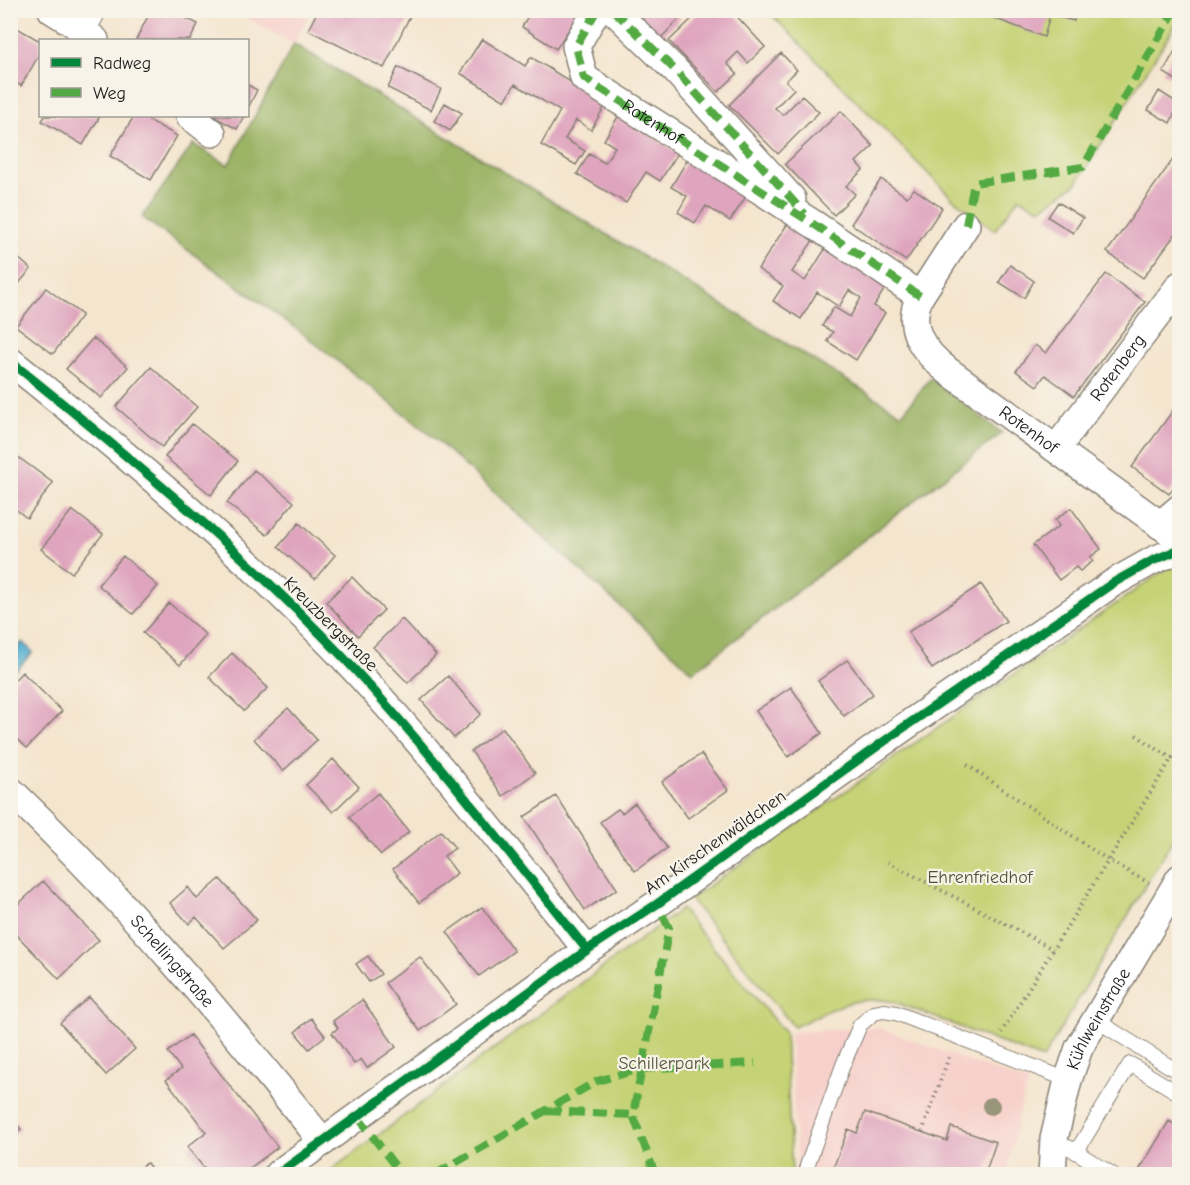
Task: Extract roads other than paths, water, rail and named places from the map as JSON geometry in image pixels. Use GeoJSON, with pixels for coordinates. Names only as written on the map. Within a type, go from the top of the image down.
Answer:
{"type":"FeatureCollection","features":[{"type":"Feature","properties":{"kind":"street"},"geometry":{"type":"LineString","coordinates":[[52,10],[91,37]]}},
{"type":"Feature","properties":{"kind":"street","name":"Rotenhof"},"geometry":{"type":"LineString","coordinates":[[597,10],[576,46],[584,78],[815,225],[920,296]]}},
{"type":"Feature","properties":{"kind":"street","name":"Rotenhof"},"geometry":{"type":"LineString","coordinates":[[612,10],[675,70],[815,225]]}},
{"type":"Feature","properties":{"kind":"street"},"geometry":{"type":"LineString","coordinates":[[191,117],[212,133]]}},
{"type":"Feature","properties":{"kind":"street","name":"Rotenhof"},"geometry":{"type":"LineString","coordinates":[[966,225],[915,307],[913,318],[921,343],[931,358],[1056,448],[1173,524]]}},
{"type":"Feature","properties":{"kind":"street","name":"Rotenberg"},"geometry":{"type":"LineString","coordinates":[[1056,448],[1179,285]]}},
{"type":"Feature","properties":{"kind":"street","name":"Kreuzbergstraße"},"geometry":{"type":"LineString","coordinates":[[10,361],[121,450],[198,518],[291,605],[341,656],[425,747],[587,950]]}},
{"type":"Feature","properties":{"kind":"street","name":"Am Kirschenwäldchen"},"geometry":{"type":"LineString","coordinates":[[278,1174],[587,950],[657,904],[910,723],[1113,583],[1179,549]]}},
{"type":"Feature","properties":{"kind":"street","name":"Schellingstraße"},"geometry":{"type":"LineString","coordinates":[[10,790],[70,846],[147,931],[211,1004],[323,1142]]}},
{"type":"Feature","properties":{"kind":"street","name":"Kühlweinstraße"},"geometry":{"type":"LineString","coordinates":[[1052,1174],[1065,1146],[1068,1080],[1079,1048],[1175,887]]}},
{"type":"Feature","properties":{"kind":"lane"},"geometry":{"type":"LineString","coordinates":[[91,37],[100,10]]}},
{"type":"Feature","properties":{"kind":"lane"},"geometry":{"type":"LineString","coordinates":[[807,1166],[843,1065],[860,1025],[874,1013],[884,1011],[896,1013],[1068,1080]]}},
{"type":"Feature","properties":{"kind":"lane"},"geometry":{"type":"LineString","coordinates":[[1096,1020],[1179,1073]]}},
{"type":"Feature","properties":{"kind":"lane"},"geometry":{"type":"LineString","coordinates":[[1112,1174],[1065,1146],[1130,1064],[1179,1094]]}},
{"type":"Feature","properties":{"kind":"water"},"geometry":{"type":"Polygon","coordinates":[[[22,642],[33,652],[11,676],[11,654],[22,642]]]}},
{"type":"Feature","properties":{"kind":"park label","name":"Ehrenfriedhof"},"geometry":{"type":"Point","coordinates":[980,877]}},
{"type":"Feature","properties":{"kind":"park label","name":"Schillerpark"},"geometry":{"type":"Point","coordinates":[664,1063]}}]}
